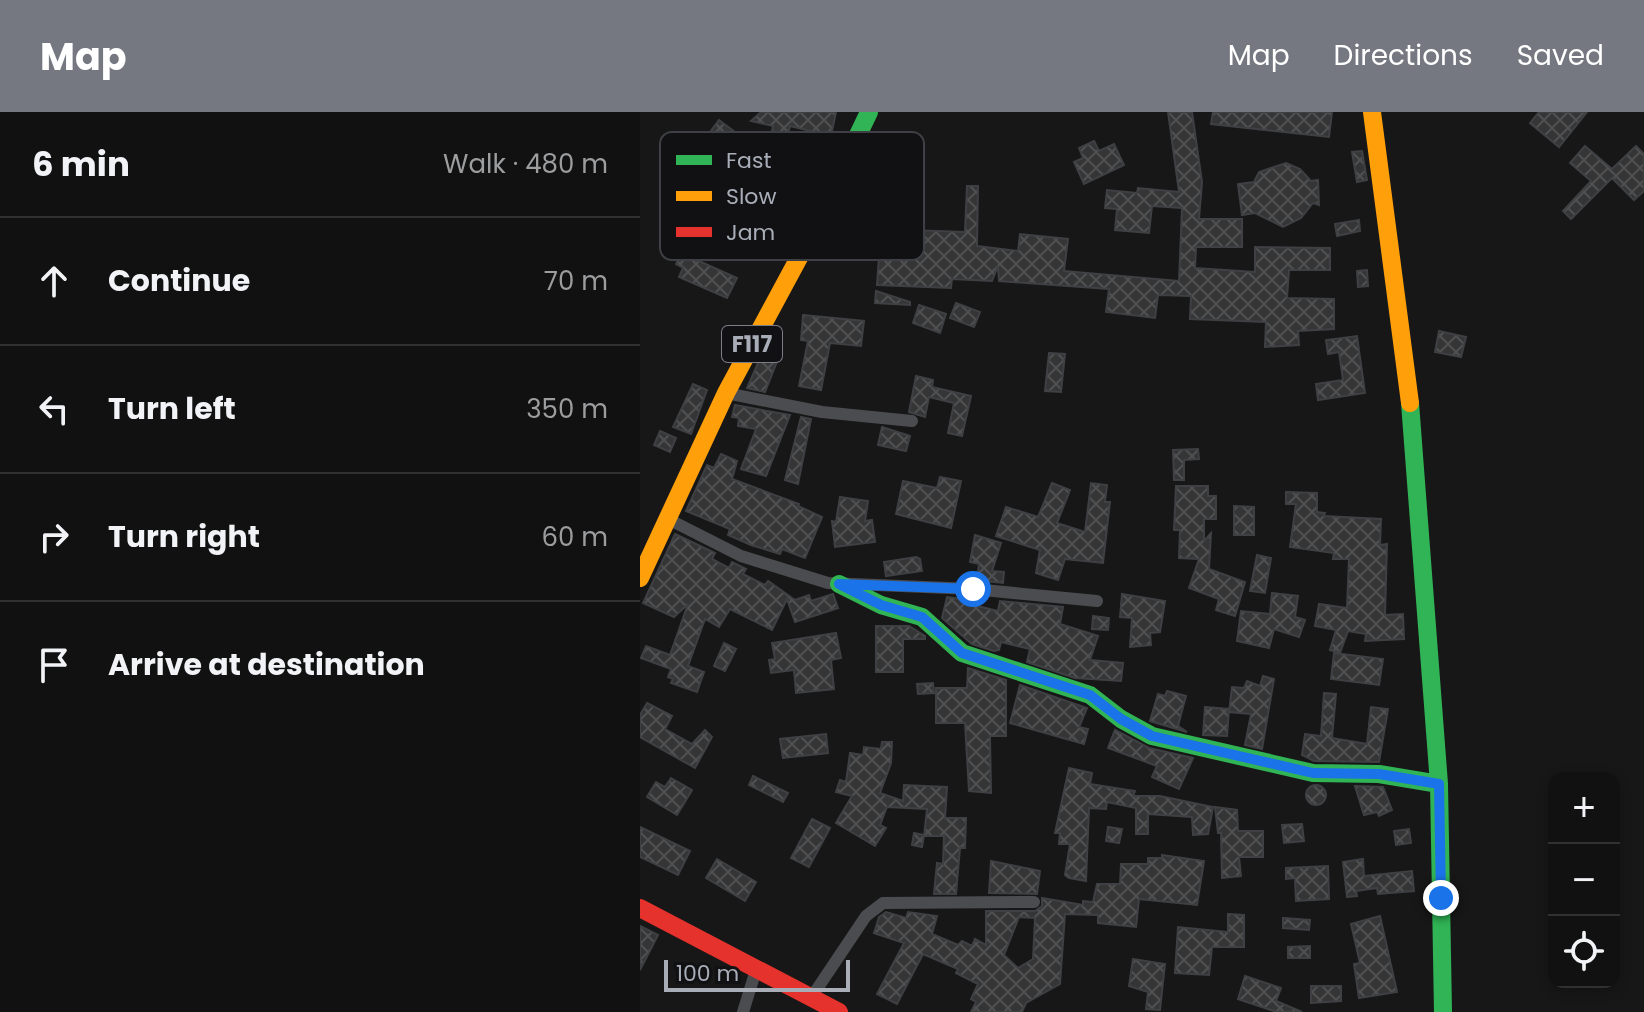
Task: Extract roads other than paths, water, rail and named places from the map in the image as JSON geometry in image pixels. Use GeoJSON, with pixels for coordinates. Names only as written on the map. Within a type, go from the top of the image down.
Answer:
{"type":"FeatureCollection","features":[{"type":"Feature","properties":{"kind":"street","name":"F117"},"geometry":{"type":"LineString","coordinates":[[860,132],[869,112]]}},
{"type":"Feature","properties":{"kind":"street"},"geometry":{"type":"LineString","coordinates":[[1372,112],[1407,356],[1439,784],[1443,1012]]}},
{"type":"Feature","properties":{"kind":"street","name":"F117"},"geometry":{"type":"LineString","coordinates":[[640,578],[726,393],[797,260]]}},
{"type":"Feature","properties":{"kind":"street"},"geometry":{"type":"LineString","coordinates":[[726,393],[822,412],[912,421]]}},
{"type":"Feature","properties":{"kind":"street"},"geometry":{"type":"LineString","coordinates":[[668,519],[765,565],[839,584],[881,605],[922,617],[962,653],[1090,695],[1121,719],[1152,736],[1313,773],[1379,774],[1439,784]]}},
{"type":"Feature","properties":{"kind":"street"},"geometry":{"type":"LineString","coordinates":[[839,584],[973,589],[1097,601]]}},
{"type":"Feature","properties":{"kind":"street"},"geometry":{"type":"LineString","coordinates":[[811,998],[866,916],[883,903],[944,905],[1034,902]]}},
{"type":"Feature","properties":{"kind":"street"},"geometry":{"type":"LineString","coordinates":[[640,908],[839,1012]]}},
{"type":"Feature","properties":{"kind":"street"},"geometry":{"type":"LineString","coordinates":[[743,1012],[756,970]]}}]}
